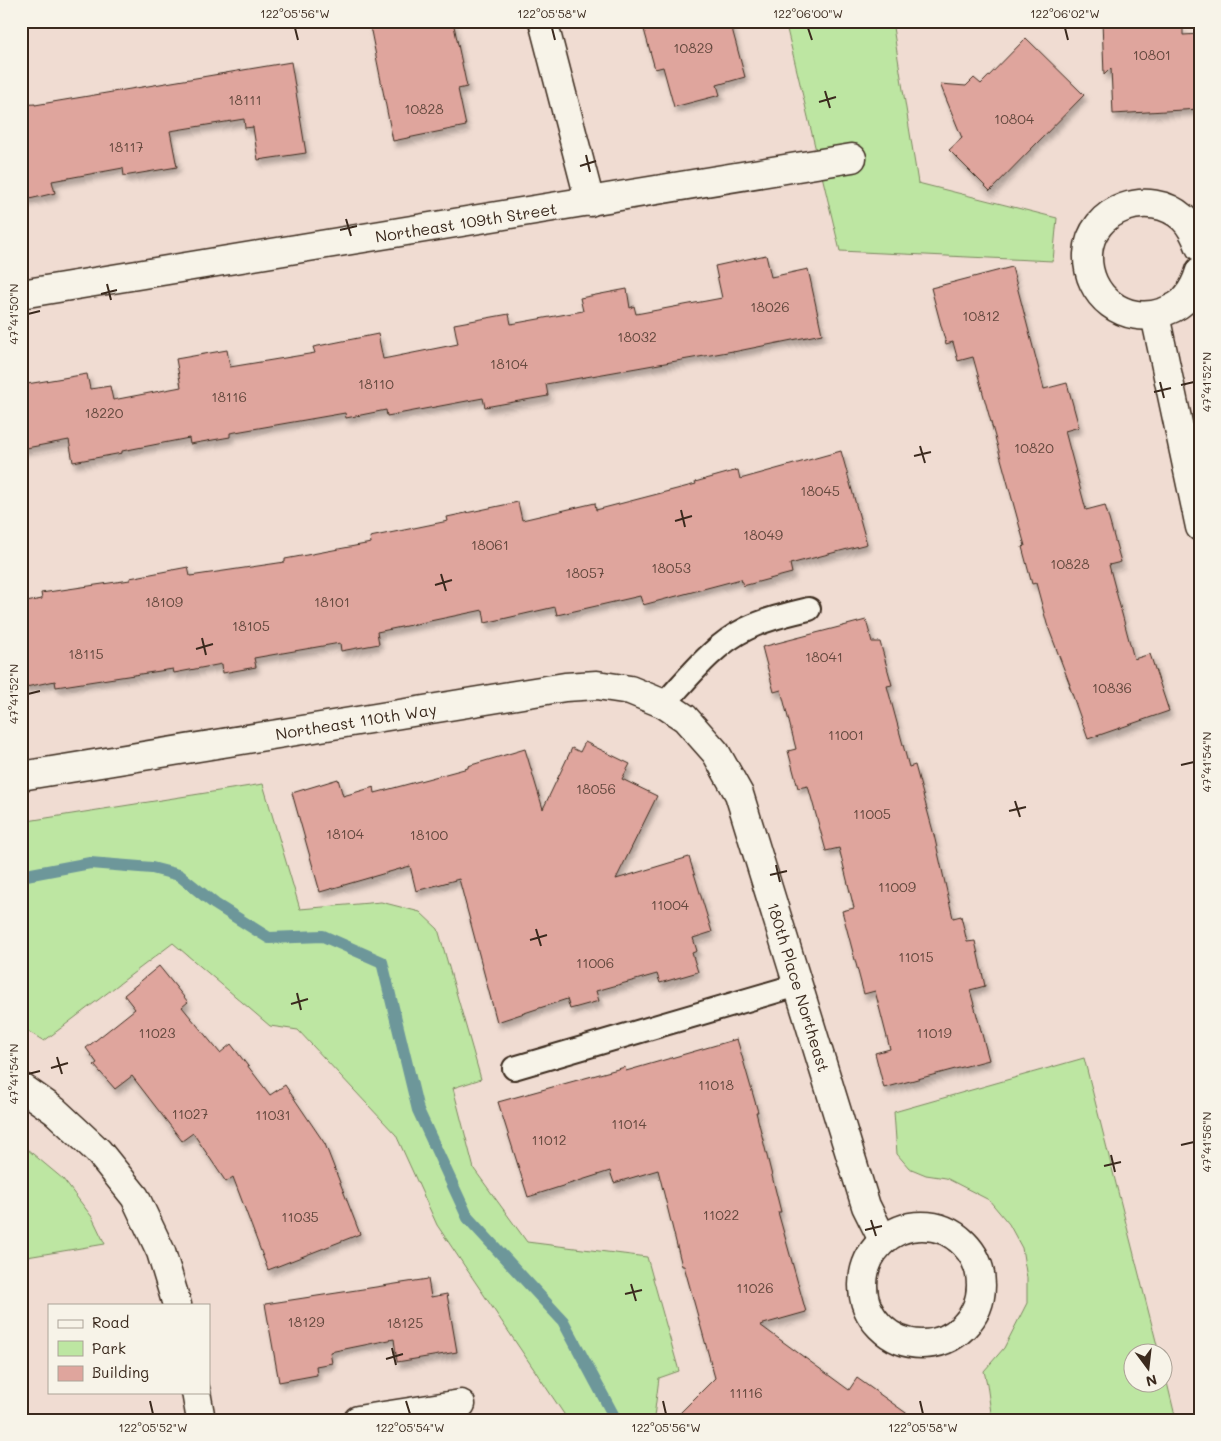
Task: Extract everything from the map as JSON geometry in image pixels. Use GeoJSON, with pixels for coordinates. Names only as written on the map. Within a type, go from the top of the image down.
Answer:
{"type":"FeatureCollection","features":[{"type":"Feature","properties":{"kind":"street"},"geometry":{"type":"LineString","coordinates":[[543,21],[590,202]]}},
{"type":"Feature","properties":{"kind":"street","name":"Northeast 109th Street"},"geometry":{"type":"LineString","coordinates":[[21,294],[852,158]]}},
{"type":"Feature","properties":{"kind":"street"},"geometry":{"type":"LineString","coordinates":[[1200,247],[1194,232],[1184,218],[1169,208],[1152,203],[1134,204],[1117,210],[1103,220],[1093,236],[1088,253],[1088,270],[1095,287],[1105,301],[1120,311],[1137,316],[1155,316],[1172,310],[1186,299],[1196,284],[1200,271]]}},
{"type":"Feature","properties":{"kind":"street"},"geometry":{"type":"LineString","coordinates":[[1155,316],[1200,527]]}},
{"type":"Feature","properties":{"kind":"street","name":"Northeast 110th Way"},"geometry":{"type":"LineString","coordinates":[[21,776],[565,687],[597,685],[630,690],[674,711]]}},
{"type":"Feature","properties":{"kind":"street","name":"180th Place Northeast"},"geometry":{"type":"LineString","coordinates":[[674,711],[716,753],[739,794],[866,1206],[883,1240]]}},
{"type":"Feature","properties":{"kind":"street"},"geometry":{"type":"LineString","coordinates":[[21,1087],[55,1111],[98,1151],[135,1197],[161,1252],[177,1304]]}},
{"type":"Feature","properties":{"kind":"street"},"geometry":{"type":"LineString","coordinates":[[917,1225],[936,1226],[953,1234],[967,1245],[977,1261],[982,1280],[980,1299],[973,1316],[961,1330],[945,1340],[927,1344],[908,1343],[890,1336],[876,1324],[866,1308],[862,1290],[863,1271],[870,1254],[883,1240],[898,1230],[917,1225]]}},
{"type":"Feature","properties":{"kind":"street"},"geometry":{"type":"LineString","coordinates":[[196,1394],[201,1420]]}},
{"type":"Feature","properties":{"kind":"street"},"geometry":{"type":"LineString","coordinates":[[358,1420],[460,1404]]}},
{"type":"Feature","properties":{"kind":"lane"},"geometry":{"type":"LineString","coordinates":[[674,711],[708,657],[729,639],[766,620],[809,609]]}},
{"type":"Feature","properties":{"kind":"lane"},"geometry":{"type":"LineString","coordinates":[[514,1068],[798,985]]}},
{"type":"Feature","properties":{"kind":"green space"},"geometry":{"type":"Polygon","coordinates":[[[785,21],[892,21],[918,183],[1057,218],[1053,261],[840,251],[785,21]]]}},
{"type":"Feature","properties":{"kind":"green space"},"geometry":{"type":"Polygon","coordinates":[[[263,784],[300,909],[381,902],[420,912],[438,929],[481,1079],[453,1088],[474,1169],[527,1242],[647,1257],[679,1371],[659,1378],[654,1417],[656,1420],[568,1420],[437,1225],[396,1135],[298,1030],[270,1026],[173,943],[44,1041],[21,1027],[21,822],[263,784]]]}},
{"type":"Feature","properties":{"kind":"green space"},"geometry":{"type":"Polygon","coordinates":[[[1084,1058],[1157,1344],[1124,1344],[1124,1394],[1170,1394],[1176,1420],[992,1420],[984,1371],[1004,1348],[1027,1303],[1027,1278],[1022,1248],[1009,1224],[989,1200],[946,1178],[926,1175],[909,1168],[897,1154],[894,1112],[1084,1058]]]}},
{"type":"Feature","properties":{"kind":"green space"},"geometry":{"type":"Polygon","coordinates":[[[21,1144],[63,1179],[92,1217],[105,1244],[21,1258],[21,1144]]]}},
{"type":"Feature","properties":{"kind":"building"},"geometry":{"type":"Polygon","coordinates":[[[369,21],[453,21],[467,87],[458,89],[466,126],[393,141],[369,21]]]}},
{"type":"Feature","properties":{"kind":"building"},"geometry":{"type":"Polygon","coordinates":[[[660,21],[730,21],[745,77],[717,85],[720,95],[674,107],[663,67],[655,69],[643,26],[660,21]]]}},
{"type":"Feature","properties":{"kind":"building"},"geometry":{"type":"Polygon","coordinates":[[[1102,21],[1135,21],[1135,26],[1158,25],[1158,28],[1183,28],[1183,35],[1200,34],[1200,109],[1113,114],[1111,68],[1104,75],[1102,21]]]}},
{"type":"Feature","properties":{"kind":"building"},"geometry":{"type":"Polygon","coordinates":[[[1026,38],[1084,95],[990,191],[949,150],[962,138],[940,84],[966,86],[974,78],[981,84],[1026,38]]]}},
{"type":"Feature","properties":{"kind":"building"},"geometry":{"type":"Polygon","coordinates":[[[291,62],[306,153],[258,160],[253,127],[245,128],[244,119],[170,131],[177,167],[124,176],[123,168],[52,181],[55,193],[21,201],[21,105],[35,105],[291,62]]]}},
{"type":"Feature","properties":{"kind":"building"},"geometry":{"type":"Polygon","coordinates":[[[766,255],[771,277],[808,269],[822,334],[733,352],[546,384],[548,396],[485,407],[483,398],[387,416],[386,410],[346,418],[345,413],[230,433],[230,437],[190,444],[189,438],[73,462],[69,440],[21,449],[21,385],[87,374],[90,389],[110,386],[113,400],[181,387],[176,359],[227,350],[230,367],[315,353],[313,347],[378,334],[383,359],[458,344],[454,324],[509,314],[511,324],[583,311],[580,298],[627,289],[630,308],[634,306],[636,314],[722,298],[715,266],[766,255]]]}},
{"type":"Feature","properties":{"kind":"building"},"geometry":{"type":"Polygon","coordinates":[[[1012,267],[1044,389],[1067,383],[1079,427],[1065,431],[1086,510],[1105,505],[1121,562],[1109,565],[1134,659],[1150,654],[1169,711],[1088,739],[1047,624],[1036,583],[1032,584],[1022,547],[1025,546],[973,357],[958,361],[953,342],[946,344],[931,288],[1012,267]]]}},
{"type":"Feature","properties":{"kind":"building"},"geometry":{"type":"Polygon","coordinates":[[[841,451],[867,544],[790,564],[792,573],[743,586],[741,579],[643,605],[640,596],[557,615],[555,607],[485,623],[483,610],[377,632],[379,644],[341,651],[340,643],[254,658],[256,667],[223,673],[222,664],[174,673],[173,669],[56,687],[55,681],[21,688],[21,603],[42,599],[41,593],[130,580],[130,578],[188,567],[190,576],[285,562],[285,559],[371,543],[370,537],[448,521],[447,517],[518,502],[522,520],[595,503],[596,510],[696,484],[695,482],[738,470],[740,479],[841,451]]]}},
{"type":"Feature","properties":{"kind":"building"},"geometry":{"type":"Polygon","coordinates":[[[866,620],[872,642],[880,642],[892,685],[887,686],[909,767],[915,765],[934,835],[953,918],[961,916],[967,942],[975,941],[985,986],[970,990],[989,1060],[884,1088],[875,1053],[890,1049],[875,991],[864,994],[842,911],[854,908],[839,848],[826,851],[808,786],[798,788],[788,751],[796,749],[781,690],[774,692],[762,647],[866,620]]]}},
{"type":"Feature","properties":{"kind":"building"},"geometry":{"type":"Polygon","coordinates":[[[585,742],[630,764],[622,779],[657,796],[616,879],[689,857],[712,932],[693,938],[697,951],[692,953],[698,972],[660,983],[657,974],[596,991],[599,1001],[570,1009],[567,999],[497,1022],[459,879],[416,891],[410,866],[320,892],[292,793],[338,779],[343,796],[374,787],[375,793],[468,768],[468,766],[525,749],[543,809],[572,748],[580,752],[585,742]]]}},
{"type":"Feature","properties":{"kind":"building"},"geometry":{"type":"Polygon","coordinates":[[[159,966],[188,1002],[182,1007],[220,1053],[231,1044],[270,1095],[285,1085],[325,1144],[360,1234],[268,1270],[233,1177],[226,1182],[193,1133],[182,1141],[132,1076],[115,1089],[94,1065],[97,1063],[86,1048],[135,1009],[124,995],[159,966]]]}},
{"type":"Feature","properties":{"kind":"building"},"geometry":{"type":"Polygon","coordinates":[[[737,1039],[758,1112],[756,1112],[781,1212],[778,1212],[806,1312],[760,1325],[849,1390],[857,1378],[916,1420],[673,1420],[715,1378],[684,1266],[682,1266],[658,1170],[614,1183],[610,1171],[528,1197],[498,1102],[625,1067],[626,1071],[737,1039]]]}},
{"type":"Feature","properties":{"kind":"building"},"geometry":{"type":"Polygon","coordinates":[[[428,1279],[431,1297],[447,1294],[457,1352],[397,1362],[394,1339],[330,1352],[332,1363],[316,1366],[317,1375],[279,1382],[265,1304],[428,1279]]]}},
{"type":"Feature","properties":{"kind":"waterway"},"geometry":{"type":"LineString","coordinates":[[21,876],[90,863],[152,868],[179,875],[215,904],[269,938],[323,936],[382,962],[418,1110],[468,1218],[563,1321],[616,1420]]}}]}
